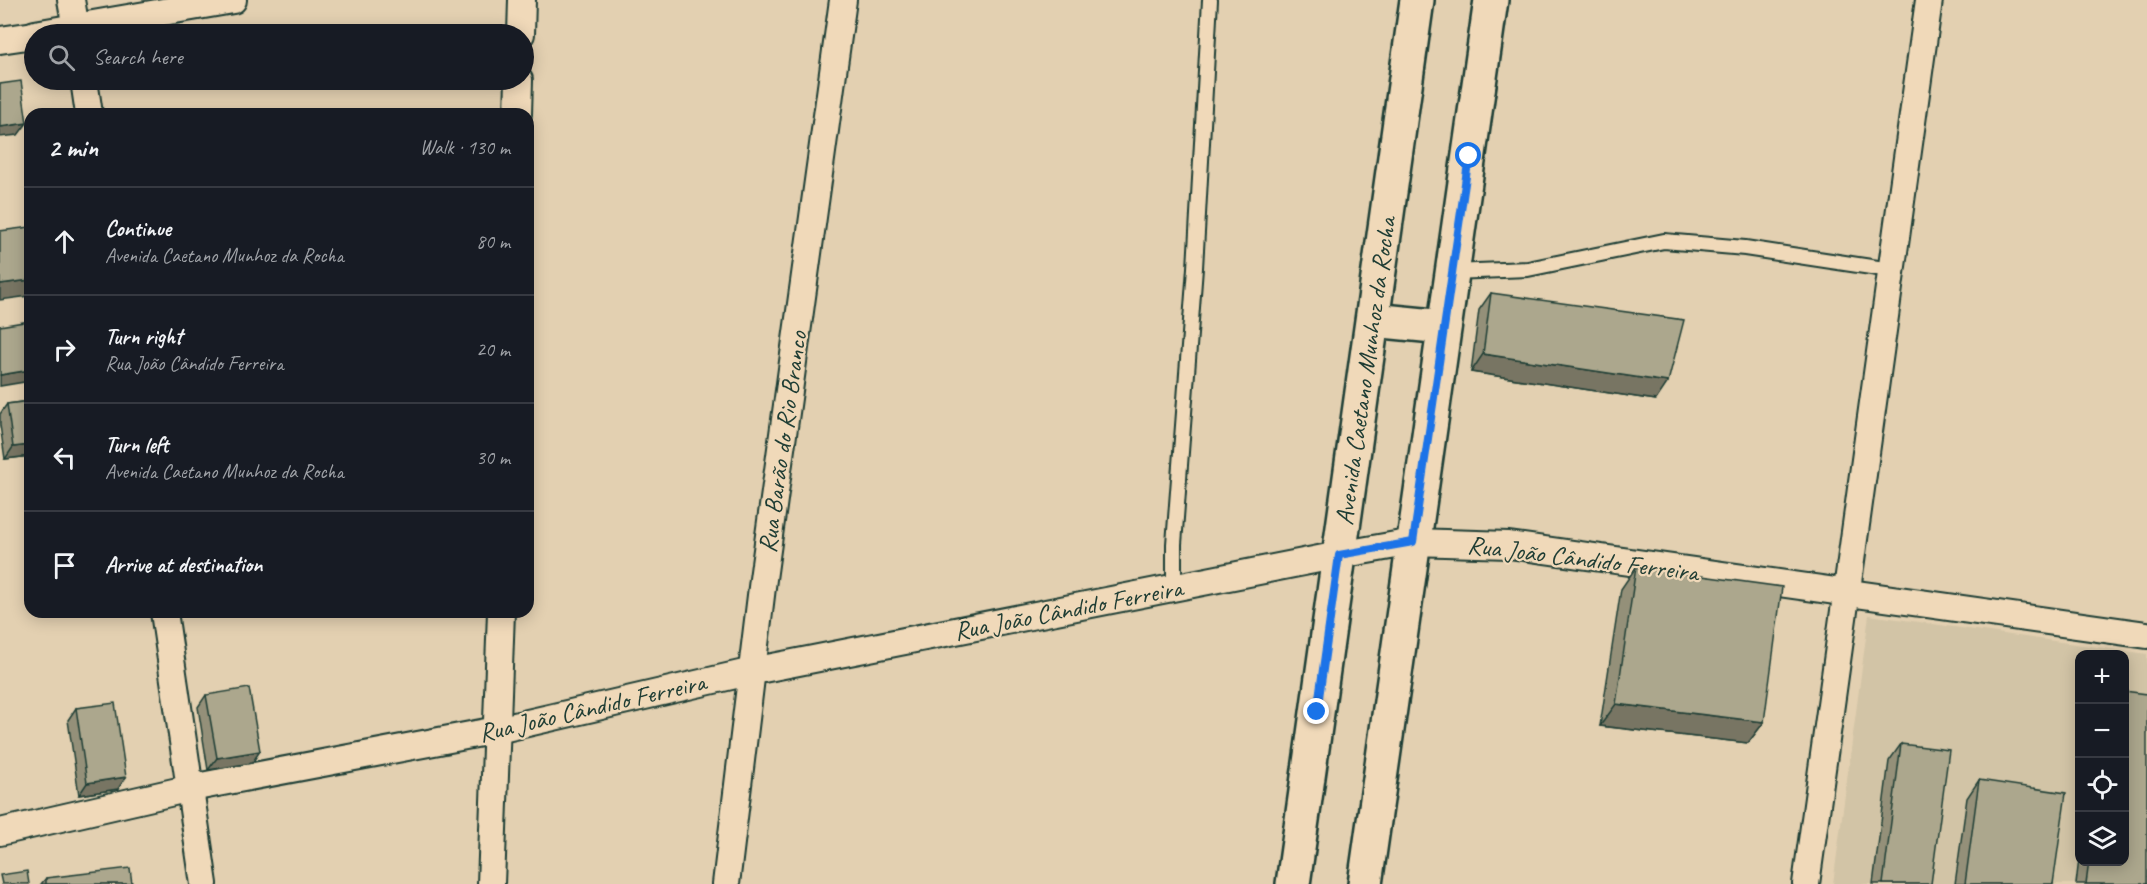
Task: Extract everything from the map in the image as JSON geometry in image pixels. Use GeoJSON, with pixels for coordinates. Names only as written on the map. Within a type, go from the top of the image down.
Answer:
{"type":"FeatureCollection","features":[{"type":"Feature","properties":{"kind":"main road","name":"Avenida Caetano Munhoz da Rocha"},"geometry":{"type":"LineString","coordinates":[[1293,884],[1417,0]]}},
{"type":"Feature","properties":{"kind":"main road"},"geometry":{"type":"LineString","coordinates":[[1365,884],[1491,0]]}},
{"type":"Feature","properties":{"kind":"main road"},"geometry":{"type":"LineString","coordinates":[[1373,320],[1444,327]]}},
{"type":"Feature","properties":{"kind":"street"},"geometry":{"type":"LineString","coordinates":[[71,0],[75,24]]}},
{"type":"Feature","properties":{"kind":"street"},"geometry":{"type":"LineString","coordinates":[[111,24],[233,0]]}},
{"type":"Feature","properties":{"kind":"street"},"geometry":{"type":"LineString","coordinates":[[521,24],[522,0]]}},
{"type":"Feature","properties":{"kind":"street","name":"Rua Barão do Rio Branco"},"geometry":{"type":"LineString","coordinates":[[726,884],[763,579],[843,0]]}},
{"type":"Feature","properties":{"kind":"street"},"geometry":{"type":"LineString","coordinates":[[1806,884],[1929,0]]}},
{"type":"Feature","properties":{"kind":"street"},"geometry":{"type":"LineString","coordinates":[[0,40],[24,36]]}},
{"type":"Feature","properties":{"kind":"street"},"geometry":{"type":"LineString","coordinates":[[85,90],[88,108]]}},
{"type":"Feature","properties":{"kind":"street"},"geometry":{"type":"LineString","coordinates":[[518,108],[519,90]]}},
{"type":"Feature","properties":{"kind":"street","name":"Rua João Cândido Ferreira"},"geometry":{"type":"LineString","coordinates":[[0,832],[191,788],[497,730],[753,671],[1413,542],[1509,545],[2147,635]]}},
{"type":"Feature","properties":{"kind":"street"},"geometry":{"type":"LineString","coordinates":[[165,618],[204,884]]}},
{"type":"Feature","properties":{"kind":"street"},"geometry":{"type":"LineString","coordinates":[[491,884],[501,618]]}},
{"type":"Feature","properties":{"kind":"lane"},"geometry":{"type":"LineString","coordinates":[[1174,588],[1174,544],[1195,267],[1210,0]]}},
{"type":"Feature","properties":{"kind":"lane"},"geometry":{"type":"LineString","coordinates":[[1452,272],[1528,269],[1664,241],[1745,249],[1891,270]]}},
{"type":"Feature","properties":{"kind":"shaded area"},"geometry":{"type":"Polygon","coordinates":[[[1869,615],[2118,650],[2075,650],[2075,866],[2129,866],[2129,651],[2147,654],[2147,884],[1833,884],[1869,615]]]}},
{"type":"Feature","properties":{"kind":"building"},"geometry":{"type":"Polygon","coordinates":[[[21,81],[25,108],[24,123],[0,127],[0,84],[21,81]]]}},
{"type":"Feature","properties":{"kind":"building"},"geometry":{"type":"Polygon","coordinates":[[[24,228],[24,281],[0,284],[0,231],[24,228]]]}},
{"type":"Feature","properties":{"kind":"building"},"geometry":{"type":"Polygon","coordinates":[[[1491,293],[1684,320],[1668,382],[1483,354],[1491,293]]]}},
{"type":"Feature","properties":{"kind":"building"},"geometry":{"type":"Polygon","coordinates":[[[24,322],[24,371],[0,375],[0,326],[24,322]]]}},
{"type":"Feature","properties":{"kind":"building"},"geometry":{"type":"Polygon","coordinates":[[[24,402],[24,446],[13,447],[7,404],[24,402]]]}},
{"type":"Feature","properties":{"kind":"building"},"geometry":{"type":"Polygon","coordinates":[[[1636,567],[1782,587],[1764,722],[1616,704],[1636,567]]]}},
{"type":"Feature","properties":{"kind":"building"},"geometry":{"type":"Polygon","coordinates":[[[249,688],[260,751],[217,758],[206,695],[249,688]]]}},
{"type":"Feature","properties":{"kind":"building"},"geometry":{"type":"Polygon","coordinates":[[[2129,692],[2147,694],[2147,884],[2086,884],[2088,866],[2129,866],[2129,692]]]}},
{"type":"Feature","properties":{"kind":"building"},"geometry":{"type":"Polygon","coordinates":[[[115,703],[126,777],[87,783],[76,708],[115,703]]]}},
{"type":"Feature","properties":{"kind":"building"},"geometry":{"type":"Polygon","coordinates":[[[1901,744],[1949,750],[1931,884],[1883,884],[1901,744]]]}},
{"type":"Feature","properties":{"kind":"building"},"geometry":{"type":"Polygon","coordinates":[[[1979,780],[2066,793],[2053,884],[1965,884],[1979,780]]]}},
{"type":"Feature","properties":{"kind":"building"},"geometry":{"type":"Polygon","coordinates":[[[130,868],[132,884],[46,884],[46,878],[130,868]]]}},
{"type":"Feature","properties":{"kind":"building"},"geometry":{"type":"Polygon","coordinates":[[[27,871],[29,884],[2,884],[0,875],[27,871]]]}},
{"type":"Feature","properties":{"kind":"route"},"geometry":{"type":"LineString","coordinates":[[1317,712],[1339,555],[1413,542],[1469,156]]}}]}
